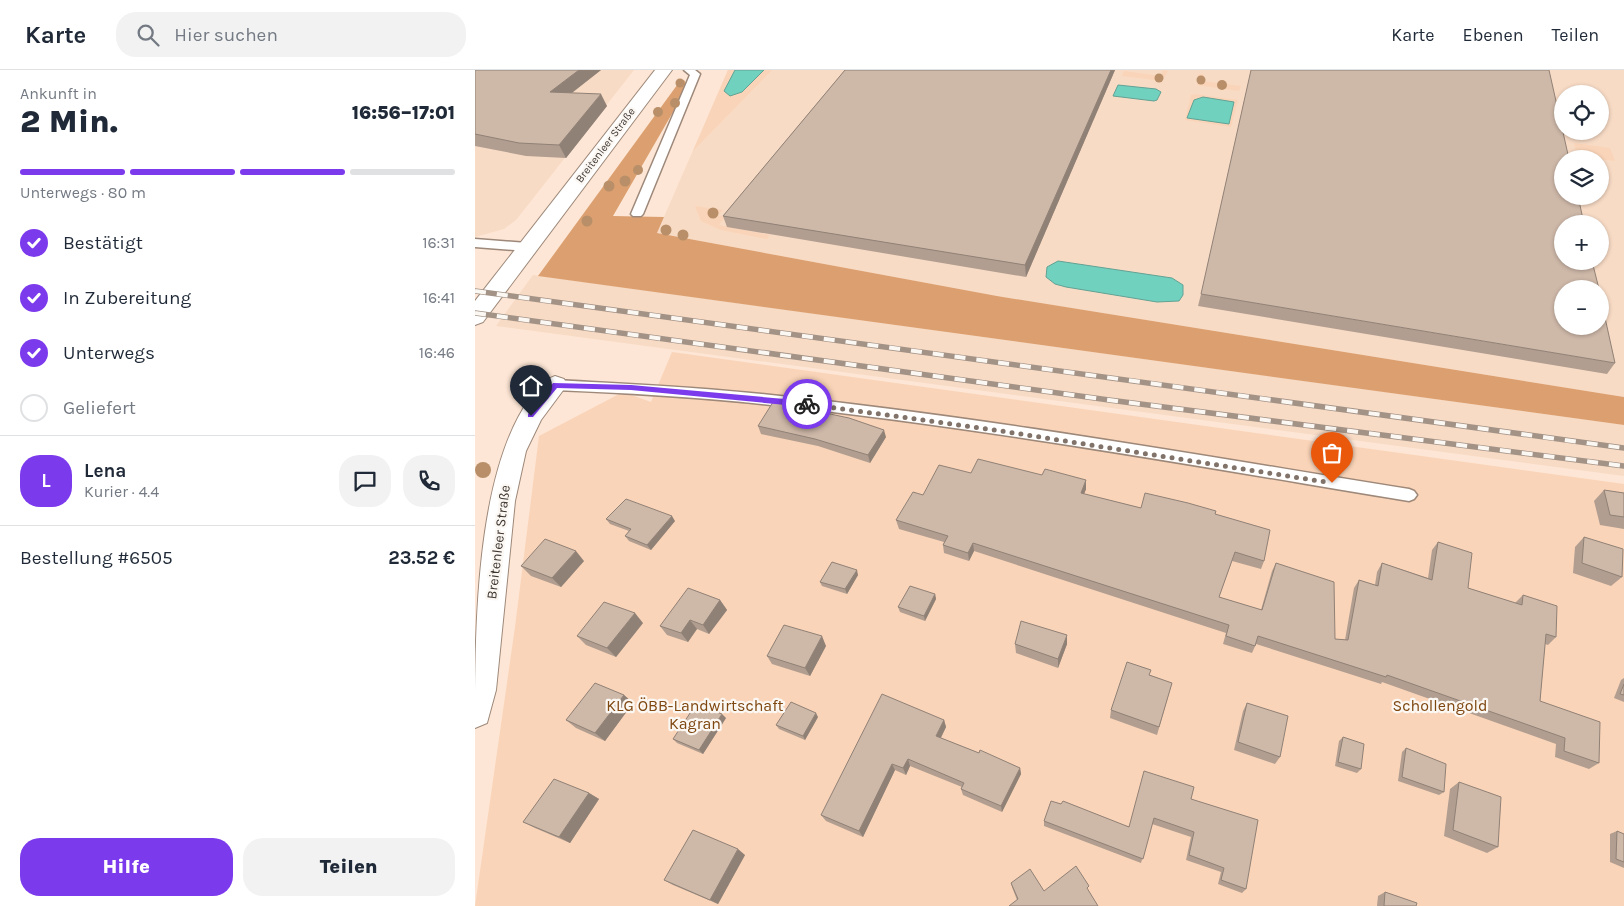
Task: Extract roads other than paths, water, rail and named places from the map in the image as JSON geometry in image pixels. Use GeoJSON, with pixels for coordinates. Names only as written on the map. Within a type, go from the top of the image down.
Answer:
{"type":"FeatureCollection","features":[{"type":"Feature","properties":{"kind":"main road","name":"Breitenleer Straße"},"geometry":{"type":"LineString","coordinates":[[475,317],[664,70]]}},
{"type":"Feature","properties":{"kind":"main road","name":"Breitenleer Straße"},"geometry":{"type":"LineString","coordinates":[[475,712],[480,690],[501,501],[513,451],[531,416],[555,385]]}},
{"type":"Feature","properties":{"kind":"lane"},"geometry":{"type":"LineString","coordinates":[[637,214],[695,74],[689,70]]}},
{"type":"Feature","properties":{"kind":"lane"},"geometry":{"type":"LineString","coordinates":[[475,243],[527,247]]}},
{"type":"Feature","properties":{"kind":"lane"},"geometry":{"type":"LineString","coordinates":[[555,385],[631,388],[803,403],[995,430],[1409,495]]}},
{"type":"Feature","properties":{"kind":"water"},"geometry":{"type":"Polygon","coordinates":[[[735,70],[764,70],[742,92],[730,96],[724,91],[735,70]]]}},
{"type":"Feature","properties":{"kind":"water"},"geometry":{"type":"Polygon","coordinates":[[[1118,85],[1156,89],[1161,92],[1157,100],[1154,101],[1113,96],[1118,85]]]}},
{"type":"Feature","properties":{"kind":"water"},"geometry":{"type":"Polygon","coordinates":[[[1203,97],[1234,102],[1229,124],[1187,118],[1194,100],[1203,97]]]}},
{"type":"Feature","properties":{"kind":"water"},"geometry":{"type":"Polygon","coordinates":[[[1058,261],[1172,278],[1183,285],[1183,295],[1179,301],[1157,302],[1066,287],[1055,284],[1046,277],[1047,267],[1058,261]]]}},
{"type":"Feature","properties":{"kind":"railway"},"geometry":{"type":"LineString","coordinates":[[475,291],[1624,448]]}},
{"type":"Feature","properties":{"kind":"railway"},"geometry":{"type":"LineString","coordinates":[[475,313],[1109,400],[1624,466]]}},
{"type":"Feature","properties":{"kind":"park label","name":"Schollengold"},"geometry":{"type":"Point","coordinates":[1440,705]}},
{"type":"Feature","properties":{"kind":"park label","name":"KLG ÖBB-Landwirtschaft Kagran"},"geometry":{"type":"Point","coordinates":[695,714]}}]}
